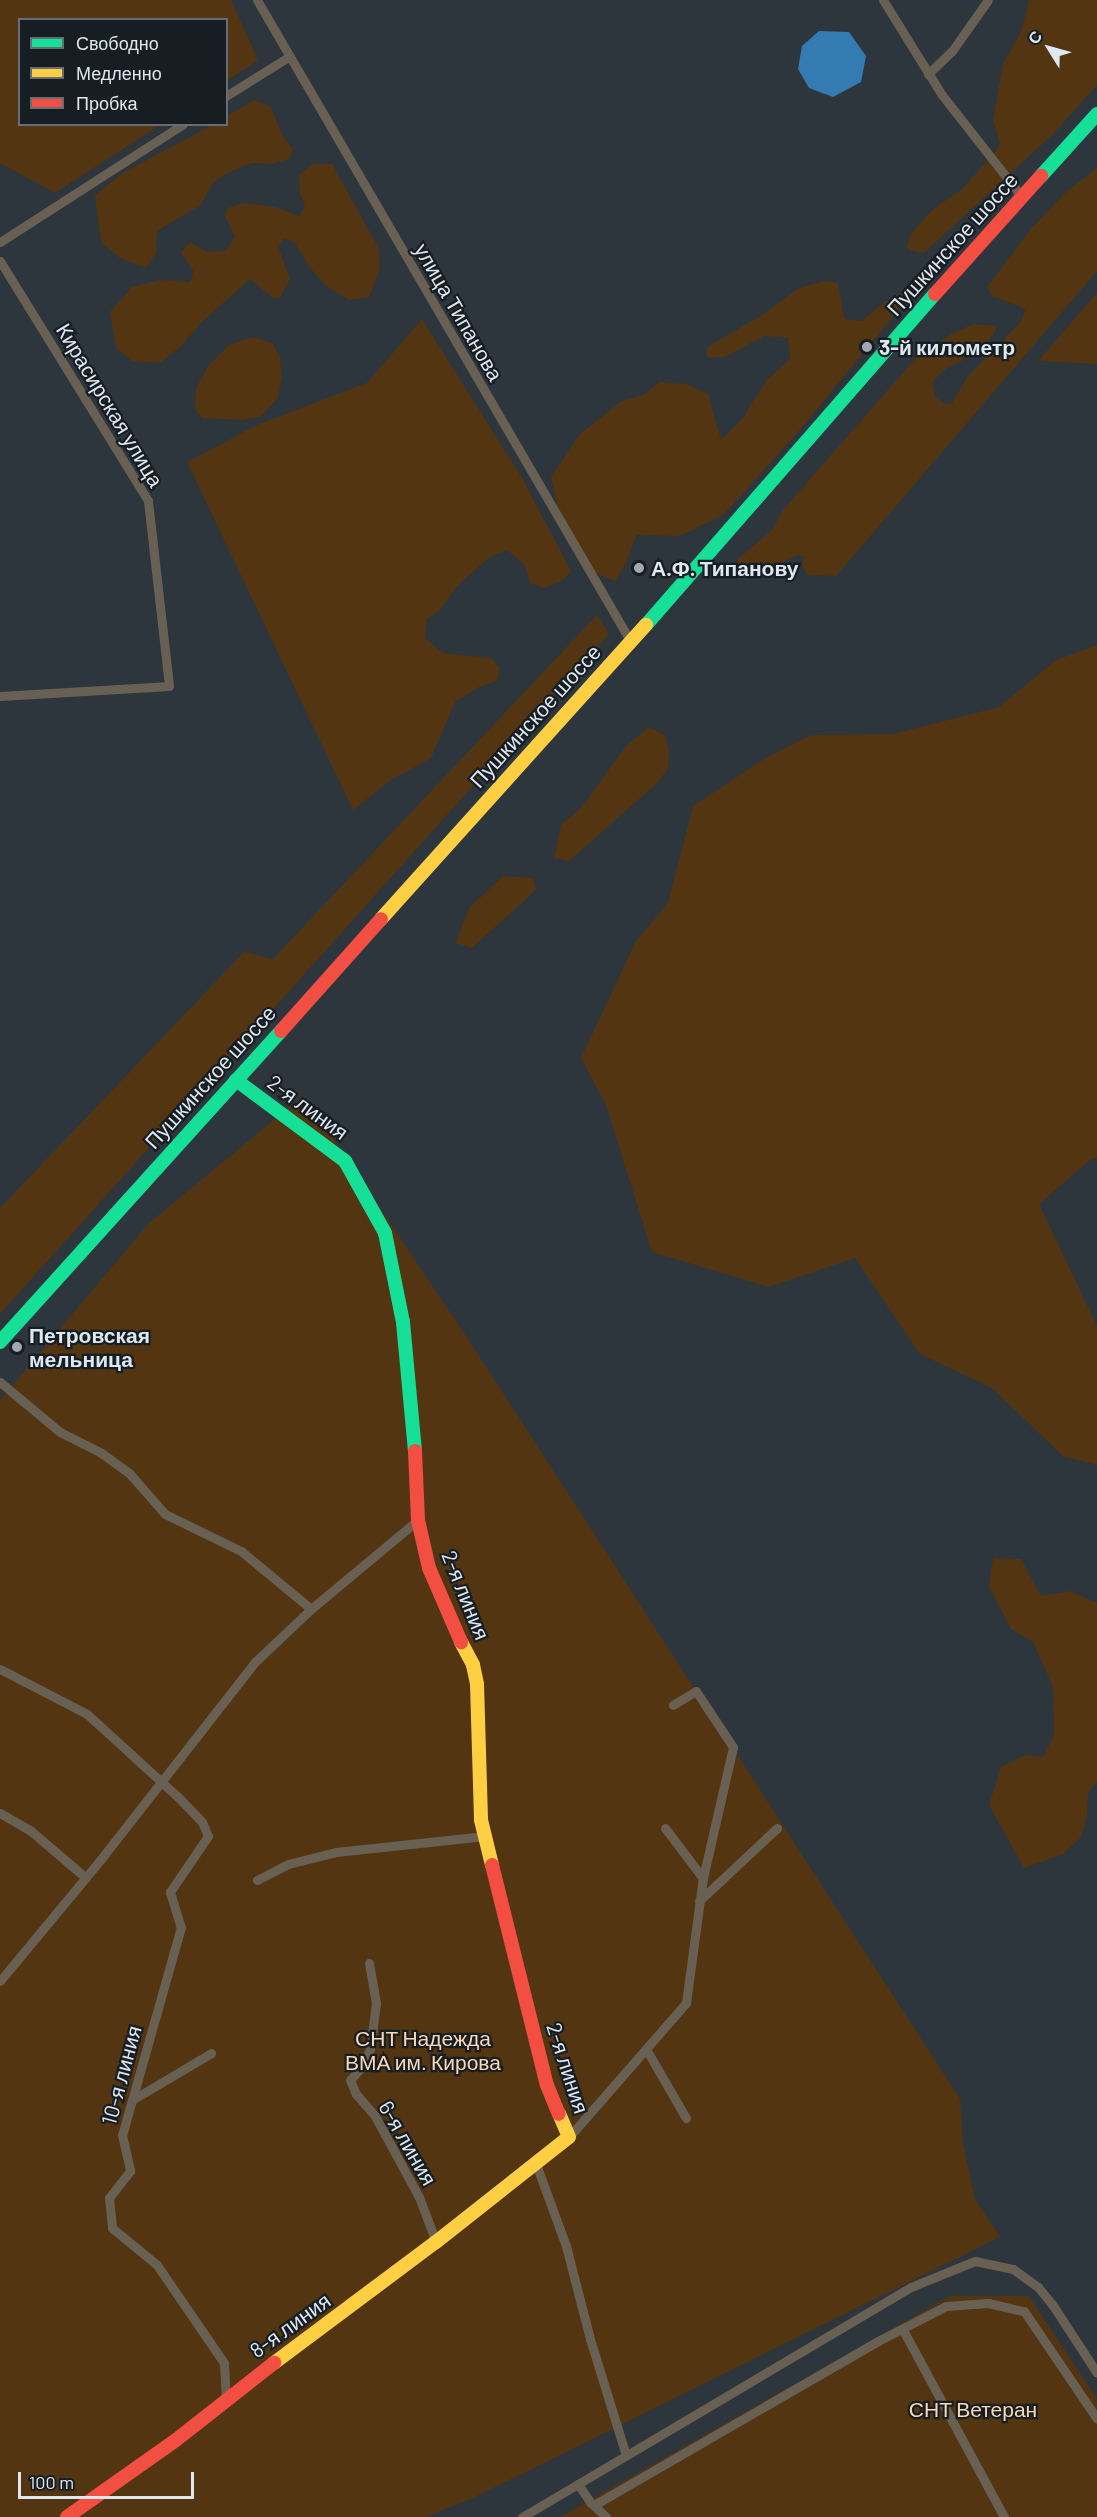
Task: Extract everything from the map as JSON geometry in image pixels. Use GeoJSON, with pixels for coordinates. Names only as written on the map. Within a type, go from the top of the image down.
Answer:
{"type":"FeatureCollection","features":[{"type":"Feature","properties":{"kind":"street","name":"улица Типанова"},"geometry":{"type":"LineString","coordinates":[[257,0],[631,642]]}},
{"type":"Feature","properties":{"kind":"street"},"geometry":{"type":"LineString","coordinates":[[883,0],[928,74],[964,125],[1022,197]]}},
{"type":"Feature","properties":{"kind":"street"},"geometry":{"type":"LineString","coordinates":[[928,74],[952,51],[988,0]]}},
{"type":"Feature","properties":{"kind":"street"},"geometry":{"type":"LineString","coordinates":[[228,95],[290,56]]}},
{"type":"Feature","properties":{"kind":"street","name":"Пушкинское шоссе"},"geometry":{"type":"LineString","coordinates":[[0,1342],[631,642],[1097,114]]}},
{"type":"Feature","properties":{"kind":"street"},"geometry":{"type":"LineString","coordinates":[[0,242],[180,126]]}},
{"type":"Feature","properties":{"kind":"street","name":"Кирасирская улица"},"geometry":{"type":"LineString","coordinates":[[0,261],[148,501],[169,686],[0,696]]}},
{"type":"Feature","properties":{"kind":"street","name":"2-я линия"},"geometry":{"type":"LineString","coordinates":[[236,1080],[345,1161],[385,1233],[403,1322],[417,1470],[418,1520],[429,1568],[448,1616],[472,1665],[477,1684],[481,1820],[548,2085],[569,2137],[536,2164]]}},
{"type":"Feature","properties":{"kind":"street"},"geometry":{"type":"LineString","coordinates":[[0,1382],[60,1432],[100,1452],[130,1474],[165,1514],[241,1551],[311,1609]]}},
{"type":"Feature","properties":{"kind":"street"},"geometry":{"type":"LineString","coordinates":[[0,1981],[86,1878],[255,1662],[311,1609],[418,1520]]}},
{"type":"Feature","properties":{"kind":"street"},"geometry":{"type":"LineString","coordinates":[[0,1669],[87,1714],[162,1782]]}},
{"type":"Feature","properties":{"kind":"street"},"geometry":{"type":"LineString","coordinates":[[569,2137],[686,2003],[703,1878],[733,1747],[696,1691],[673,1705]]}},
{"type":"Feature","properties":{"kind":"street","name":"10-я линия"},"geometry":{"type":"LineString","coordinates":[[162,1782],[202,1822],[207,1836],[170,1892],[181,1927],[122,2135],[130,2171],[109,2198],[112,2228],[157,2265],[218,2354],[224,2363],[226,2398]]}},
{"type":"Feature","properties":{"kind":"street"},"geometry":{"type":"LineString","coordinates":[[0,1813],[32,1830],[86,1878]]}},
{"type":"Feature","properties":{"kind":"street"},"geometry":{"type":"LineString","coordinates":[[665,1828],[703,1878]]}},
{"type":"Feature","properties":{"kind":"street"},"geometry":{"type":"LineString","coordinates":[[699,1901],[777,1828]]}},
{"type":"Feature","properties":{"kind":"street"},"geometry":{"type":"LineString","coordinates":[[257,1880],[288,1864],[336,1852],[485,1836]]}},
{"type":"Feature","properties":{"kind":"street","name":"6-я линия"},"geometry":{"type":"LineString","coordinates":[[369,1963],[376,2003],[370,2049],[350,2080],[356,2094],[375,2116],[414,2187],[436,2242]]}},
{"type":"Feature","properties":{"kind":"street"},"geometry":{"type":"LineString","coordinates":[[646,2049],[686,2118]]}},
{"type":"Feature","properties":{"kind":"street"},"geometry":{"type":"LineString","coordinates":[[132,2100],[212,2053]]}},
{"type":"Feature","properties":{"kind":"street"},"geometry":{"type":"LineString","coordinates":[[536,2164],[566,2246],[590,2339],[626,2455]]}},
{"type":"Feature","properties":{"kind":"street","name":"8-я линия"},"geometry":{"type":"LineString","coordinates":[[67,2517],[176,2440],[226,2398],[436,2242],[536,2164]]}},
{"type":"Feature","properties":{"kind":"street"},"geometry":{"type":"LineString","coordinates":[[522,2517],[911,2287],[975,2261],[1013,2269],[1038,2287],[1052,2304],[1097,2373]]}},
{"type":"Feature","properties":{"kind":"street"},"geometry":{"type":"LineString","coordinates":[[594,2505],[878,2341],[946,2306],[988,2303],[1024,2312],[1097,2419]]}},
{"type":"Feature","properties":{"kind":"street"},"geometry":{"type":"LineString","coordinates":[[903,2330],[1004,2517]]}},
{"type":"Feature","properties":{"kind":"street"},"geometry":{"type":"LineString","coordinates":[[578,2484],[606,2517]]}},
{"type":"Feature","properties":{"kind":"green space"},"geometry":{"type":"Polygon","coordinates":[[[0,0],[231,0],[258,60],[228,80],[228,18],[18,18],[18,126],[158,126],[55,193],[0,163],[0,0]]]}},
{"type":"Feature","properties":{"kind":"green space"},"geometry":{"type":"Polygon","coordinates":[[[1029,0],[1097,0],[1097,85],[1053,134],[924,253],[910,250],[906,246],[911,234],[932,210],[962,189],[997,150],[1000,143],[993,120],[1003,64],[1021,32],[1029,0]]]}},
{"type":"Feature","properties":{"kind":"green space"},"geometry":{"type":"Polygon","coordinates":[[[254,100],[270,106],[284,138],[293,149],[289,159],[271,164],[252,163],[225,174],[212,184],[201,205],[157,231],[156,253],[146,268],[120,258],[101,242],[95,196],[121,174],[210,126],[228,126],[228,115],[254,100]]]}},
{"type":"Feature","properties":{"kind":"green space"},"geometry":{"type":"Polygon","coordinates":[[[313,164],[332,164],[379,249],[380,270],[369,297],[349,300],[326,286],[311,269],[295,243],[284,238],[278,246],[290,279],[280,298],[273,298],[250,279],[203,321],[182,345],[160,363],[132,361],[116,348],[110,312],[132,287],[160,280],[190,282],[194,271],[181,253],[190,242],[207,252],[226,251],[235,236],[225,216],[227,208],[244,203],[275,207],[299,216],[305,206],[300,193],[299,175],[313,164]]]}},
{"type":"Feature","properties":{"kind":"green space"},"geometry":{"type":"Polygon","coordinates":[[[1097,168],[1097,271],[836,576],[808,575],[802,566],[804,556],[798,555],[750,577],[732,572],[739,558],[772,530],[782,511],[915,359],[950,335],[973,324],[997,326],[993,335],[978,352],[944,370],[932,382],[935,397],[945,404],[952,403],[968,376],[1020,323],[1026,309],[992,296],[987,287],[1031,229],[1065,193],[1097,168]]]}},
{"type":"Feature","properties":{"kind":"green space"},"geometry":{"type":"Polygon","coordinates":[[[825,281],[838,283],[844,319],[862,321],[886,301],[905,302],[799,431],[723,515],[680,536],[636,535],[627,561],[615,581],[590,571],[557,505],[551,477],[580,434],[622,401],[643,395],[660,382],[687,384],[708,394],[721,440],[743,418],[766,381],[790,359],[788,338],[764,336],[725,357],[707,357],[707,347],[762,315],[799,288],[825,281]]]}},
{"type":"Feature","properties":{"kind":"green space"},"geometry":{"type":"Polygon","coordinates":[[[1097,293],[1097,364],[1038,361],[1097,293]]]}},
{"type":"Feature","properties":{"kind":"green space"},"geometry":{"type":"Polygon","coordinates":[[[422,319],[522,478],[571,571],[563,580],[544,588],[530,583],[525,565],[507,550],[490,557],[457,586],[440,610],[427,619],[425,638],[443,653],[491,658],[500,668],[497,681],[481,686],[455,702],[431,758],[391,780],[353,810],[187,462],[259,424],[367,383],[422,319]]]}},
{"type":"Feature","properties":{"kind":"green space"},"geometry":{"type":"Polygon","coordinates":[[[252,337],[272,343],[280,356],[282,377],[278,398],[260,417],[242,420],[202,418],[195,409],[196,388],[208,366],[229,345],[252,337]]]}},
{"type":"Feature","properties":{"kind":"green space"},"geometry":{"type":"Polygon","coordinates":[[[597,615],[609,634],[0,1314],[0,1208],[244,952],[273,959],[597,615]]]}},
{"type":"Feature","properties":{"kind":"green space"},"geometry":{"type":"Polygon","coordinates":[[[1097,645],[1097,1158],[1090,1160],[1039,1204],[1097,1326],[1097,1465],[1063,1456],[992,1388],[920,1354],[855,1258],[769,1287],[652,1252],[606,1105],[581,1058],[636,941],[668,903],[693,806],[764,759],[811,735],[893,734],[999,707],[1056,660],[1097,645]]]}},
{"type":"Feature","properties":{"kind":"green space"},"geometry":{"type":"Polygon","coordinates":[[[649,727],[666,736],[669,754],[668,769],[656,784],[569,861],[554,858],[561,825],[581,808],[626,746],[649,727]]]}},
{"type":"Feature","properties":{"kind":"green space"},"geometry":{"type":"Polygon","coordinates":[[[503,876],[533,878],[536,890],[472,948],[455,943],[469,908],[503,876]]]}},
{"type":"Feature","properties":{"kind":"green space","name":"СНТ Надежда ВМА им. Кирова"},"geometry":{"type":"Polygon","coordinates":[[[304,1095],[470,1342],[960,2099],[963,2142],[975,2199],[1000,2237],[473,2498],[425,2517],[0,2517],[0,1400],[149,1223],[304,1095]]]}},
{"type":"Feature","properties":{"kind":"green space"},"geometry":{"type":"Polygon","coordinates":[[[993,1558],[1021,1559],[1041,1596],[1070,1591],[1097,1603],[1097,1782],[1088,1793],[1087,1817],[1081,1837],[1063,1854],[1024,1868],[989,1805],[1001,1767],[1025,1755],[1044,1757],[1054,1734],[1053,1687],[1033,1642],[1011,1629],[989,1587],[993,1558]]]}},
{"type":"Feature","properties":{"kind":"green space","name":"СНТ Ветеран"},"geometry":{"type":"Polygon","coordinates":[[[950,2296],[1029,2296],[1097,2399],[1097,2517],[560,2517],[950,2296]]]}},
{"type":"Feature","properties":{"kind":"water"},"geometry":{"type":"Polygon","coordinates":[[[819,31],[849,32],[866,56],[861,82],[833,97],[809,88],[798,69],[802,46],[819,31]]]}},
{"type":"Feature","properties":{"kind":"traffic: fast"},"geometry":{"type":"LineString","coordinates":[[1041,176],[1097,114]]}},
{"type":"Feature","properties":{"kind":"traffic: fast"},"geometry":{"type":"LineString","coordinates":[[646,625],[935,294]]}},
{"type":"Feature","properties":{"kind":"traffic: fast"},"geometry":{"type":"LineString","coordinates":[[0,1342],[281,1031]]}},
{"type":"Feature","properties":{"kind":"traffic: fast"},"geometry":{"type":"LineString","coordinates":[[236,1080],[345,1161],[385,1233],[403,1322],[415,1451]]}},
{"type":"Feature","properties":{"kind":"traffic: slow"},"geometry":{"type":"LineString","coordinates":[[381,919],[646,625]]}},
{"type":"Feature","properties":{"kind":"traffic: slow"},"geometry":{"type":"LineString","coordinates":[[461,1642],[473,1665],[477,1684],[481,1820],[492,1865]]}},
{"type":"Feature","properties":{"kind":"traffic: slow"},"geometry":{"type":"LineString","coordinates":[[274,2363],[436,2242],[569,2137],[559,2114]]}},
{"type":"Feature","properties":{"kind":"traffic: jam"},"geometry":{"type":"LineString","coordinates":[[935,294],[1041,176]]}},
{"type":"Feature","properties":{"kind":"traffic: jam"},"geometry":{"type":"LineString","coordinates":[[281,1031],[381,919]]}},
{"type":"Feature","properties":{"kind":"traffic: jam"},"geometry":{"type":"LineString","coordinates":[[415,1451],[418,1520],[429,1568],[461,1642]]}},
{"type":"Feature","properties":{"kind":"traffic: jam"},"geometry":{"type":"LineString","coordinates":[[492,1865],[547,2085],[559,2114]]}},
{"type":"Feature","properties":{"kind":"traffic: jam"},"geometry":{"type":"LineString","coordinates":[[67,2517],[176,2440],[274,2363]]}},
{"type":"Feature","properties":{"kind":"place","name":"3-й километр"},"geometry":{"type":"Point","coordinates":[867,347]}},
{"type":"Feature","properties":{"kind":"place","name":"А.Ф. Типанову"},"geometry":{"type":"Point","coordinates":[639,568]}},
{"type":"Feature","properties":{"kind":"place","name":"Петровская мельница"},"geometry":{"type":"Point","coordinates":[17,1347]}}]}
